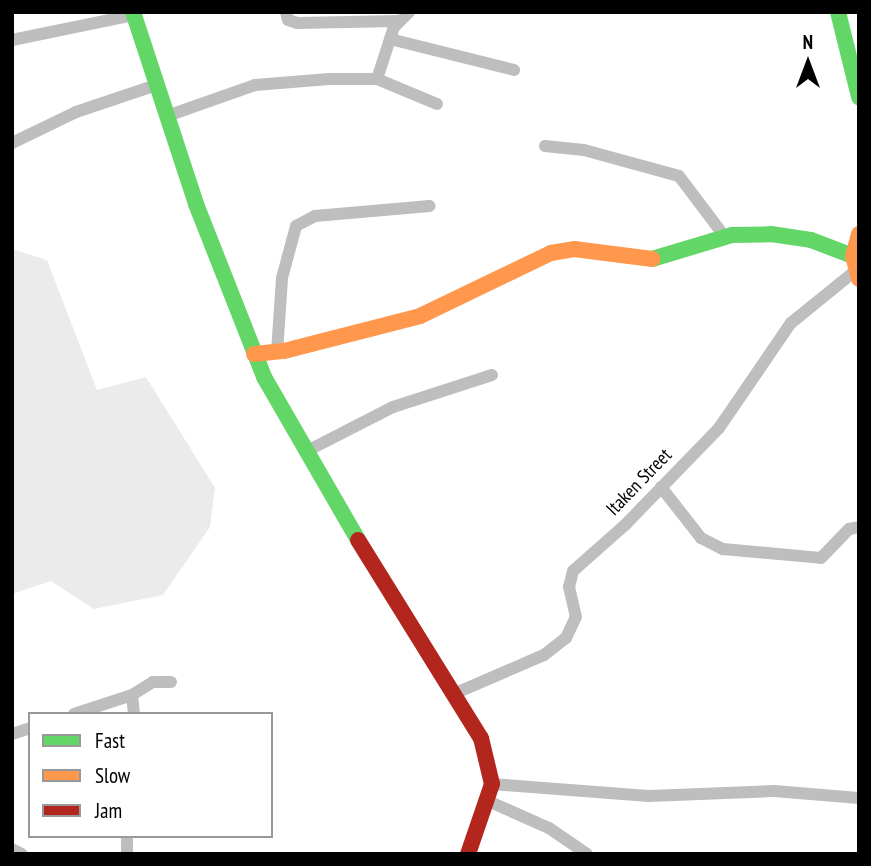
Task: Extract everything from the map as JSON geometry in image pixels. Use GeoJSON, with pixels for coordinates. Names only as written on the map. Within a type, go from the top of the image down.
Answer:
{"type":"FeatureCollection","features":[{"type":"Feature","properties":{"kind":"main road"},"geometry":{"type":"LineString","coordinates":[[838,12],[859,97]]}},
{"type":"Feature","properties":{"kind":"main road"},"geometry":{"type":"LineString","coordinates":[[852,12],[859,40]]}},
{"type":"Feature","properties":{"kind":"main road"},"geometry":{"type":"LineString","coordinates":[[133,14],[167,116],[254,354],[305,452],[456,693],[481,738],[492,784],[468,854]]}},
{"type":"Feature","properties":{"kind":"main road"},"geometry":{"type":"LineString","coordinates":[[254,354],[277,352],[420,316],[551,253],[593,250],[653,259],[725,237],[796,236],[856,269],[859,234]]}},
{"type":"Feature","properties":{"kind":"street"},"geometry":{"type":"LineString","coordinates":[[286,12],[288,20],[297,23],[398,22]]}},
{"type":"Feature","properties":{"kind":"street"},"geometry":{"type":"LineString","coordinates":[[377,79],[398,22],[409,12]]}},
{"type":"Feature","properties":{"kind":"street"},"geometry":{"type":"LineString","coordinates":[[12,40],[133,14]]}},
{"type":"Feature","properties":{"kind":"street"},"geometry":{"type":"LineString","coordinates":[[390,39],[514,70]]}},
{"type":"Feature","properties":{"kind":"street"},"geometry":{"type":"LineString","coordinates":[[167,116],[255,85],[377,79],[437,104]]}},
{"type":"Feature","properties":{"kind":"street"},"geometry":{"type":"LineString","coordinates":[[12,143],[76,112],[156,85]]}},
{"type":"Feature","properties":{"kind":"street"},"geometry":{"type":"LineString","coordinates":[[545,146],[583,150],[679,176],[725,237]]}},
{"type":"Feature","properties":{"kind":"street"},"geometry":{"type":"LineString","coordinates":[[277,352],[282,278],[296,226],[316,216],[430,206]]}},
{"type":"Feature","properties":{"kind":"street","name":"Itaken Street"},"geometry":{"type":"LineString","coordinates":[[456,693],[544,655],[566,638],[575,624],[569,587],[573,571],[719,428],[783,331],[856,269]]}},
{"type":"Feature","properties":{"kind":"street"},"geometry":{"type":"LineString","coordinates":[[305,452],[393,407],[492,374]]}},
{"type":"Feature","properties":{"kind":"street"},"geometry":{"type":"LineString","coordinates":[[661,487],[701,538],[723,549],[821,558],[849,529],[859,527]]}},
{"type":"Feature","properties":{"kind":"street"},"geometry":{"type":"LineString","coordinates":[[80,712],[132,695],[153,682],[171,682]]}},
{"type":"Feature","properties":{"kind":"street"},"geometry":{"type":"LineString","coordinates":[[132,695],[134,712]]}},
{"type":"Feature","properties":{"kind":"street"},"geometry":{"type":"LineString","coordinates":[[492,784],[649,796],[774,791],[859,798]]}},
{"type":"Feature","properties":{"kind":"street"},"geometry":{"type":"LineString","coordinates":[[488,801],[549,828],[587,854]]}},
{"type":"Feature","properties":{"kind":"street"},"geometry":{"type":"LineString","coordinates":[[12,849],[22,854]]}},
{"type":"Feature","properties":{"kind":"shaded area"},"geometry":{"type":"Polygon","coordinates":[[[12,249],[47,260],[97,390],[146,377],[215,488],[210,527],[163,595],[94,609],[51,581],[12,594],[12,249]]]}},
{"type":"Feature","properties":{"kind":"traffic: fast"},"geometry":{"type":"LineString","coordinates":[[133,12],[196,204],[264,377],[358,540]]}},
{"type":"Feature","properties":{"kind":"traffic: fast"},"geometry":{"type":"LineString","coordinates":[[838,12],[859,97]]}},
{"type":"Feature","properties":{"kind":"traffic: fast"},"geometry":{"type":"LineString","coordinates":[[652,259],[732,235],[771,234],[811,240],[853,256]]}},
{"type":"Feature","properties":{"kind":"traffic: slow"},"geometry":{"type":"LineString","coordinates":[[859,234],[853,256],[859,279]]}},
{"type":"Feature","properties":{"kind":"traffic: slow"},"geometry":{"type":"LineString","coordinates":[[254,354],[284,351],[420,316],[551,253],[574,249],[652,259]]}},
{"type":"Feature","properties":{"kind":"traffic: jam"},"geometry":{"type":"LineString","coordinates":[[358,540],[481,738],[492,784],[468,854]]}}]}
